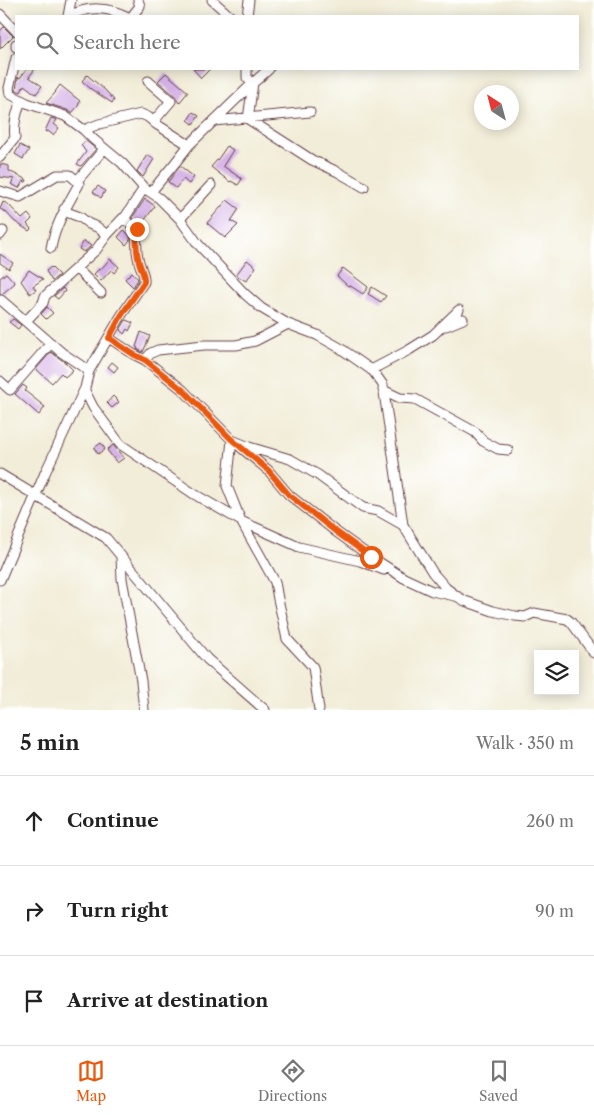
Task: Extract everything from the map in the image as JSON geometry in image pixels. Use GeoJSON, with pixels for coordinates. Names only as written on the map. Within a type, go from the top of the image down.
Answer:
{"type":"FeatureCollection","features":[{"type":"Feature","properties":{"kind":"street"},"geometry":{"type":"LineString","coordinates":[[69,15],[71,0]]}},
{"type":"Feature","properties":{"kind":"street"},"geometry":{"type":"LineString","coordinates":[[133,15],[140,6],[138,0]]}},
{"type":"Feature","properties":{"kind":"street"},"geometry":{"type":"LineString","coordinates":[[212,0],[229,15]]}},
{"type":"Feature","properties":{"kind":"street"},"geometry":{"type":"LineString","coordinates":[[247,15],[249,0]]}},
{"type":"Feature","properties":{"kind":"street"},"geometry":{"type":"LineString","coordinates":[[71,15],[84,10],[105,9],[123,15]]}},
{"type":"Feature","properties":{"kind":"street"},"geometry":{"type":"LineString","coordinates":[[0,14],[15,31]]}},
{"type":"Feature","properties":{"kind":"street"},"geometry":{"type":"LineString","coordinates":[[15,62],[9,88],[10,94],[64,116],[84,130],[159,198],[180,220],[198,244],[245,294],[262,308],[288,324],[317,335],[340,348],[371,370],[383,384],[403,525],[433,573],[446,588],[465,601],[514,616],[525,617],[534,613],[560,616],[567,619],[594,653]]}},
{"type":"Feature","properties":{"kind":"street"},"geometry":{"type":"LineString","coordinates":[[247,70],[247,78],[253,83]]}},
{"type":"Feature","properties":{"kind":"street"},"geometry":{"type":"LineString","coordinates":[[26,321],[43,303],[45,296],[96,250],[107,234],[124,219],[189,145],[268,70]]}},
{"type":"Feature","properties":{"kind":"street"},"geometry":{"type":"LineString","coordinates":[[148,81],[171,101],[154,121]]}},
{"type":"Feature","properties":{"kind":"street"},"geometry":{"type":"LineString","coordinates":[[248,119],[253,83]]}},
{"type":"Feature","properties":{"kind":"street"},"geometry":{"type":"LineString","coordinates":[[0,156],[15,138],[15,121],[22,100]]}},
{"type":"Feature","properties":{"kind":"street"},"geometry":{"type":"LineString","coordinates":[[214,121],[310,112]]}},
{"type":"Feature","properties":{"kind":"street"},"geometry":{"type":"LineString","coordinates":[[84,130],[99,124],[141,114],[189,145]]}},
{"type":"Feature","properties":{"kind":"street"},"geometry":{"type":"LineString","coordinates":[[248,119],[312,160],[364,187]]}},
{"type":"Feature","properties":{"kind":"street"},"geometry":{"type":"LineString","coordinates":[[77,181],[104,148]]}},
{"type":"Feature","properties":{"kind":"street"},"geometry":{"type":"LineString","coordinates":[[0,192],[20,197],[57,175],[70,175],[77,181],[79,184],[64,210],[51,248]]}},
{"type":"Feature","properties":{"kind":"street"},"geometry":{"type":"LineString","coordinates":[[180,220],[211,185]]}},
{"type":"Feature","properties":{"kind":"street"},"geometry":{"type":"LineString","coordinates":[[64,210],[98,227],[107,234]]}},
{"type":"Feature","properties":{"kind":"street"},"geometry":{"type":"LineString","coordinates":[[0,580],[45,473],[85,388],[89,370],[144,282],[145,275],[139,263],[136,242],[137,229],[124,219]]}},
{"type":"Feature","properties":{"kind":"street"},"geometry":{"type":"LineString","coordinates":[[76,268],[101,293]]}},
{"type":"Feature","properties":{"kind":"street"},"geometry":{"type":"LineString","coordinates":[[1,300],[61,352],[89,370]]}},
{"type":"Feature","properties":{"kind":"street"},"geometry":{"type":"LineString","coordinates":[[371,370],[433,335],[459,310]]}},
{"type":"Feature","properties":{"kind":"street"},"geometry":{"type":"LineString","coordinates":[[441,327],[463,319]]}},
{"type":"Feature","properties":{"kind":"street"},"geometry":{"type":"LineString","coordinates":[[145,360],[151,353],[158,350],[204,345],[236,345],[255,341],[288,324]]}},
{"type":"Feature","properties":{"kind":"street"},"geometry":{"type":"LineString","coordinates":[[109,338],[145,360],[183,390],[232,440],[268,470],[289,495],[335,531],[400,575],[432,591],[458,597]]}},
{"type":"Feature","properties":{"kind":"street"},"geometry":{"type":"LineString","coordinates":[[0,381],[10,390],[51,343]]}},
{"type":"Feature","properties":{"kind":"street"},"geometry":{"type":"LineString","coordinates":[[85,388],[93,407],[120,444],[194,494],[242,521],[299,547],[360,561],[400,575]]}},
{"type":"Feature","properties":{"kind":"street"},"geometry":{"type":"LineString","coordinates":[[383,390],[400,398],[415,398],[475,432],[483,441],[498,449],[508,450]]}},
{"type":"Feature","properties":{"kind":"street"},"geometry":{"type":"LineString","coordinates":[[232,440],[227,486],[242,521],[275,582],[287,639],[313,667],[319,710]]}},
{"type":"Feature","properties":{"kind":"street"},"geometry":{"type":"LineString","coordinates":[[232,440],[290,459],[318,475],[363,508],[378,511],[403,525]]}},
{"type":"Feature","properties":{"kind":"street"},"geometry":{"type":"LineString","coordinates":[[0,474],[106,538],[207,659],[265,710]]}},
{"type":"Feature","properties":{"kind":"street"},"geometry":{"type":"LineString","coordinates":[[121,558],[122,579],[141,681],[144,710]]}},
{"type":"Feature","properties":{"kind":"building"},"geometry":{"type":"Polygon","coordinates":[[[4,27],[13,36],[0,49],[0,31],[4,27]]]}},
{"type":"Feature","properties":{"kind":"building"},"geometry":{"type":"Polygon","coordinates":[[[26,70],[34,70],[29,77],[42,86],[36,94],[24,85],[21,92],[16,90],[18,77],[20,78],[26,70]]]}},
{"type":"Feature","properties":{"kind":"building"},"geometry":{"type":"Polygon","coordinates":[[[194,70],[209,70],[201,78],[194,70]]]}},
{"type":"Feature","properties":{"kind":"building"},"geometry":{"type":"Polygon","coordinates":[[[166,73],[188,92],[179,103],[175,96],[158,81],[166,73]]]}},
{"type":"Feature","properties":{"kind":"building"},"geometry":{"type":"Polygon","coordinates":[[[87,75],[114,100],[112,103],[82,81],[87,75]]]}},
{"type":"Feature","properties":{"kind":"building"},"geometry":{"type":"Polygon","coordinates":[[[60,85],[80,101],[72,113],[46,103],[60,85]]]}},
{"type":"Feature","properties":{"kind":"building"},"geometry":{"type":"Polygon","coordinates":[[[193,112],[199,116],[193,124],[188,120],[193,112]]]}},
{"type":"Feature","properties":{"kind":"building"},"geometry":{"type":"Polygon","coordinates":[[[51,118],[57,120],[54,124],[59,128],[53,135],[45,131],[51,118]]]}},
{"type":"Feature","properties":{"kind":"building"},"geometry":{"type":"Polygon","coordinates":[[[86,141],[96,149],[81,166],[77,164],[86,152],[81,145],[86,141]]]}},
{"type":"Feature","properties":{"kind":"building"},"geometry":{"type":"Polygon","coordinates":[[[20,145],[29,150],[23,159],[15,154],[20,145]]]}},
{"type":"Feature","properties":{"kind":"building"},"geometry":{"type":"Polygon","coordinates":[[[227,146],[233,150],[223,166],[242,179],[238,185],[230,182],[211,167],[227,146]]]}},
{"type":"Feature","properties":{"kind":"building"},"geometry":{"type":"Polygon","coordinates":[[[147,155],[154,159],[143,177],[137,171],[147,155]]]}},
{"type":"Feature","properties":{"kind":"building"},"geometry":{"type":"Polygon","coordinates":[[[0,164],[9,166],[9,171],[27,180],[26,182],[23,181],[19,188],[11,184],[14,179],[0,177],[0,164]]]}},
{"type":"Feature","properties":{"kind":"building"},"geometry":{"type":"Polygon","coordinates":[[[180,166],[194,177],[189,184],[183,179],[176,188],[168,182],[180,166]]]}},
{"type":"Feature","properties":{"kind":"building"},"geometry":{"type":"Polygon","coordinates":[[[98,186],[105,191],[101,198],[93,192],[98,186]]]}},
{"type":"Feature","properties":{"kind":"building"},"geometry":{"type":"Polygon","coordinates":[[[145,199],[155,206],[141,225],[132,218],[145,199]]]}},
{"type":"Feature","properties":{"kind":"building"},"geometry":{"type":"Polygon","coordinates":[[[227,200],[239,209],[231,221],[238,225],[225,238],[207,223],[227,200]]]}},
{"type":"Feature","properties":{"kind":"building"},"geometry":{"type":"Polygon","coordinates":[[[3,202],[8,204],[22,219],[28,214],[32,219],[27,224],[31,229],[29,231],[0,209],[3,202]]]}},
{"type":"Feature","properties":{"kind":"building"},"geometry":{"type":"Polygon","coordinates":[[[124,230],[130,236],[130,240],[126,245],[118,237],[124,230]]]}},
{"type":"Feature","properties":{"kind":"building"},"geometry":{"type":"Polygon","coordinates":[[[84,241],[91,246],[84,252],[79,249],[84,241]]]}},
{"type":"Feature","properties":{"kind":"building"},"geometry":{"type":"Polygon","coordinates":[[[0,254],[13,263],[9,269],[0,263],[0,254]]]}},
{"type":"Feature","properties":{"kind":"building"},"geometry":{"type":"Polygon","coordinates":[[[110,259],[119,267],[114,273],[111,270],[101,281],[94,274],[110,259]]]}},
{"type":"Feature","properties":{"kind":"building"},"geometry":{"type":"Polygon","coordinates":[[[247,260],[256,267],[246,281],[236,275],[247,260]]]}},
{"type":"Feature","properties":{"kind":"building"},"geometry":{"type":"Polygon","coordinates":[[[51,267],[59,275],[52,281],[46,271],[51,267]]]}},
{"type":"Feature","properties":{"kind":"building"},"geometry":{"type":"Polygon","coordinates":[[[343,268],[368,287],[363,294],[348,286],[337,276],[343,268]]]}},
{"type":"Feature","properties":{"kind":"building"},"geometry":{"type":"Polygon","coordinates":[[[29,270],[43,279],[33,286],[36,290],[30,294],[21,281],[29,270]]]}},
{"type":"Feature","properties":{"kind":"building"},"geometry":{"type":"Polygon","coordinates":[[[132,272],[138,279],[133,287],[125,279],[132,272]]]}},
{"type":"Feature","properties":{"kind":"building"},"geometry":{"type":"Polygon","coordinates":[[[6,273],[15,283],[0,294],[0,278],[6,273]]]}},
{"type":"Feature","properties":{"kind":"building"},"geometry":{"type":"Polygon","coordinates":[[[372,287],[386,296],[381,302],[368,294],[372,287]]]}},
{"type":"Feature","properties":{"kind":"building"},"geometry":{"type":"Polygon","coordinates":[[[63,288],[65,291],[58,299],[54,296],[63,288]]]}},
{"type":"Feature","properties":{"kind":"building"},"geometry":{"type":"Polygon","coordinates":[[[47,307],[53,313],[46,319],[41,314],[47,307]]]}},
{"type":"Feature","properties":{"kind":"building"},"geometry":{"type":"Polygon","coordinates":[[[13,319],[21,325],[18,329],[9,322],[13,319]]]}},
{"type":"Feature","properties":{"kind":"building"},"geometry":{"type":"Polygon","coordinates":[[[126,320],[133,323],[129,331],[127,329],[124,334],[120,330],[126,320]]]}},
{"type":"Feature","properties":{"kind":"building"},"geometry":{"type":"Polygon","coordinates":[[[141,332],[150,336],[143,352],[136,347],[141,332]]]}},
{"type":"Feature","properties":{"kind":"building"},"geometry":{"type":"Polygon","coordinates":[[[51,352],[73,370],[65,377],[61,373],[52,383],[36,369],[51,352]]]}},
{"type":"Feature","properties":{"kind":"building"},"geometry":{"type":"Polygon","coordinates":[[[112,362],[118,367],[114,372],[108,367],[112,362]]]}},
{"type":"Feature","properties":{"kind":"building"},"geometry":{"type":"Polygon","coordinates":[[[23,385],[27,388],[25,391],[45,407],[39,415],[15,394],[23,385]]]}},
{"type":"Feature","properties":{"kind":"building"},"geometry":{"type":"Polygon","coordinates":[[[113,396],[119,402],[112,408],[107,403],[113,396]]]}},
{"type":"Feature","properties":{"kind":"building"},"geometry":{"type":"Polygon","coordinates":[[[101,443],[105,449],[98,454],[94,448],[101,443]]]}},
{"type":"Feature","properties":{"kind":"building"},"geometry":{"type":"Polygon","coordinates":[[[113,445],[124,458],[117,463],[107,450],[113,445]]]}},
{"type":"Feature","properties":{"kind":"route"},"geometry":{"type":"LineString","coordinates":[[137,229],[136,242],[139,263],[145,275],[144,282],[109,338],[145,360],[183,390],[232,440],[268,470],[289,495],[371,557]]}}]}
